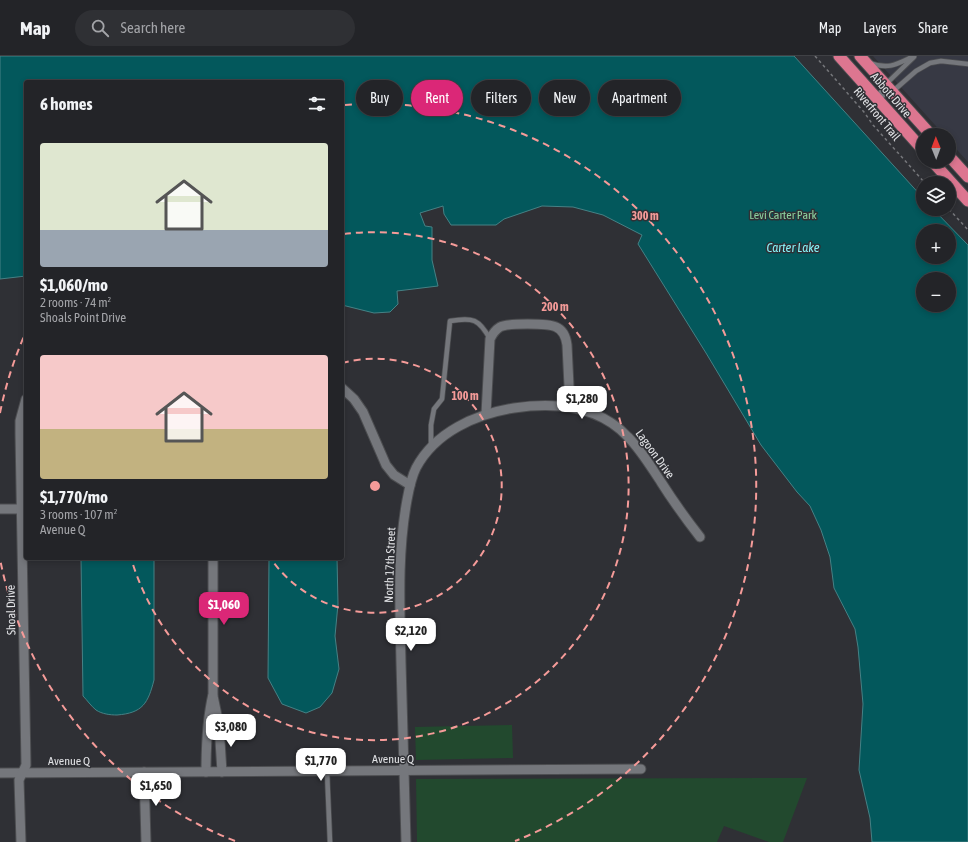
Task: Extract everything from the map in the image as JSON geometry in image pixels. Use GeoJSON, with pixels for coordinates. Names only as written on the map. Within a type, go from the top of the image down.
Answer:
{"type":"FeatureCollection","features":[{"type":"Feature","properties":{"kind":"highway","name":"Abbott Drive"},"geometry":{"type":"LineString","coordinates":[[839,56],[916,142]]}},
{"type":"Feature","properties":{"kind":"highway","name":"Abbott Drive"},"geometry":{"type":"LineString","coordinates":[[860,56],[925,128]]}},
{"type":"Feature","properties":{"kind":"highway"},"geometry":{"type":"LineString","coordinates":[[956,164],[968,177]]}},
{"type":"Feature","properties":{"kind":"highway"},"geometry":{"type":"LineString","coordinates":[[938,168],[968,201]]}},
{"type":"Feature","properties":{"kind":"street"},"geometry":{"type":"LineString","coordinates":[[486,414],[490,339],[496,329],[505,325],[551,325],[563,332],[566,339],[570,407]]}},
{"type":"Feature","properties":{"kind":"street"},"geometry":{"type":"LineString","coordinates":[[344,390],[354,399],[363,412],[386,465],[394,475],[410,485]]}},
{"type":"Feature","properties":{"kind":"street","name":"Shoal Drive"},"geometry":{"type":"LineString","coordinates":[[21,842],[19,780],[26,765],[20,434],[20,420],[24,406]]}},
{"type":"Feature","properties":{"kind":"street","name":"Lagoon Drive"},"geometry":{"type":"LineString","coordinates":[[421,460],[431,448],[454,430],[473,419],[486,414],[521,407],[546,406],[582,409],[602,417],[619,428],[629,438],[700,537]]}},
{"type":"Feature","properties":{"kind":"street","name":"North 17th Street"},"geometry":{"type":"LineString","coordinates":[[406,842],[400,593],[402,533],[410,485],[415,470],[421,460]]}},
{"type":"Feature","properties":{"kind":"street"},"geometry":{"type":"LineString","coordinates":[[0,509],[21,509]]}},
{"type":"Feature","properties":{"kind":"street"},"geometry":{"type":"LineString","coordinates":[[213,560],[213,694],[219,725],[222,772]]}},
{"type":"Feature","properties":{"kind":"street"},"geometry":{"type":"LineString","coordinates":[[206,772],[206,744],[209,712],[213,694]]}},
{"type":"Feature","properties":{"kind":"street","name":"Avenue Q"},"geometry":{"type":"LineString","coordinates":[[0,773],[642,769]]}},
{"type":"Feature","properties":{"kind":"street"},"geometry":{"type":"LineString","coordinates":[[144,772],[146,842]]}},
{"type":"Feature","properties":{"kind":"lane"},"geometry":{"type":"LineString","coordinates":[[860,56],[871,63],[884,67],[891,66],[915,56]]}},
{"type":"Feature","properties":{"kind":"lane"},"geometry":{"type":"LineString","coordinates":[[877,98],[889,88],[915,56]]}},
{"type":"Feature","properties":{"kind":"lane"},"geometry":{"type":"LineString","coordinates":[[877,98],[889,88],[930,63],[941,61],[968,64]]}},
{"type":"Feature","properties":{"kind":"lane"},"geometry":{"type":"LineString","coordinates":[[431,448],[431,425],[434,409],[442,399],[450,321],[462,319],[477,321],[483,327],[490,339]]}},
{"type":"Feature","properties":{"kind":"lane"},"geometry":{"type":"LineString","coordinates":[[327,771],[330,842]]}},
{"type":"Feature","properties":{"kind":"path","name":"Riverfront Trail"},"geometry":{"type":"LineString","coordinates":[[815,56],[864,112],[873,125],[919,176]]}},
{"type":"Feature","properties":{"kind":"path"},"geometry":{"type":"LineString","coordinates":[[955,216],[968,230]]}},
{"type":"Feature","properties":{"kind":"shaded area"},"geometry":{"type":"Polygon","coordinates":[[[873,56],[968,56],[968,162],[956,149],[956,128],[938,128],[873,56]]]}},
{"type":"Feature","properties":{"kind":"green space"},"geometry":{"type":"Polygon","coordinates":[[[512,725],[513,758],[416,760],[415,727],[512,725]]]}},
{"type":"Feature","properties":{"kind":"green space"},"geometry":{"type":"Polygon","coordinates":[[[807,778],[783,842],[769,842],[724,826],[717,842],[417,842],[416,779],[807,778]]]}},
{"type":"Feature","properties":{"kind":"water","name":"Carter Lake"},"geometry":{"type":"Polygon","coordinates":[[[0,56],[794,56],[916,190],[916,216],[940,216],[948,224],[916,224],[916,264],[956,264],[956,233],[968,245],[968,842],[872,842],[870,818],[859,770],[863,704],[858,647],[855,629],[834,588],[830,557],[821,530],[810,506],[797,492],[761,445],[638,244],[642,235],[603,215],[573,207],[542,206],[504,219],[496,225],[451,225],[444,214],[443,206],[420,213],[425,226],[432,227],[432,260],[438,286],[397,291],[398,304],[390,312],[374,313],[344,306],[344,80],[24,80],[24,276],[0,279],[0,56]]]}},
{"type":"Feature","properties":{"kind":"water"},"geometry":{"type":"Polygon","coordinates":[[[81,560],[154,560],[154,680],[147,701],[139,709],[133,712],[117,715],[103,713],[96,710],[83,696],[81,560]]]}},
{"type":"Feature","properties":{"kind":"water"},"geometry":{"type":"Polygon","coordinates":[[[269,560],[337,560],[338,604],[335,636],[339,669],[332,693],[320,707],[306,713],[282,704],[268,678],[269,560]]]}},
{"type":"Feature","properties":{"kind":"park label","name":"Levi Carter Park"},"geometry":{"type":"Point","coordinates":[783,215]}}]}
